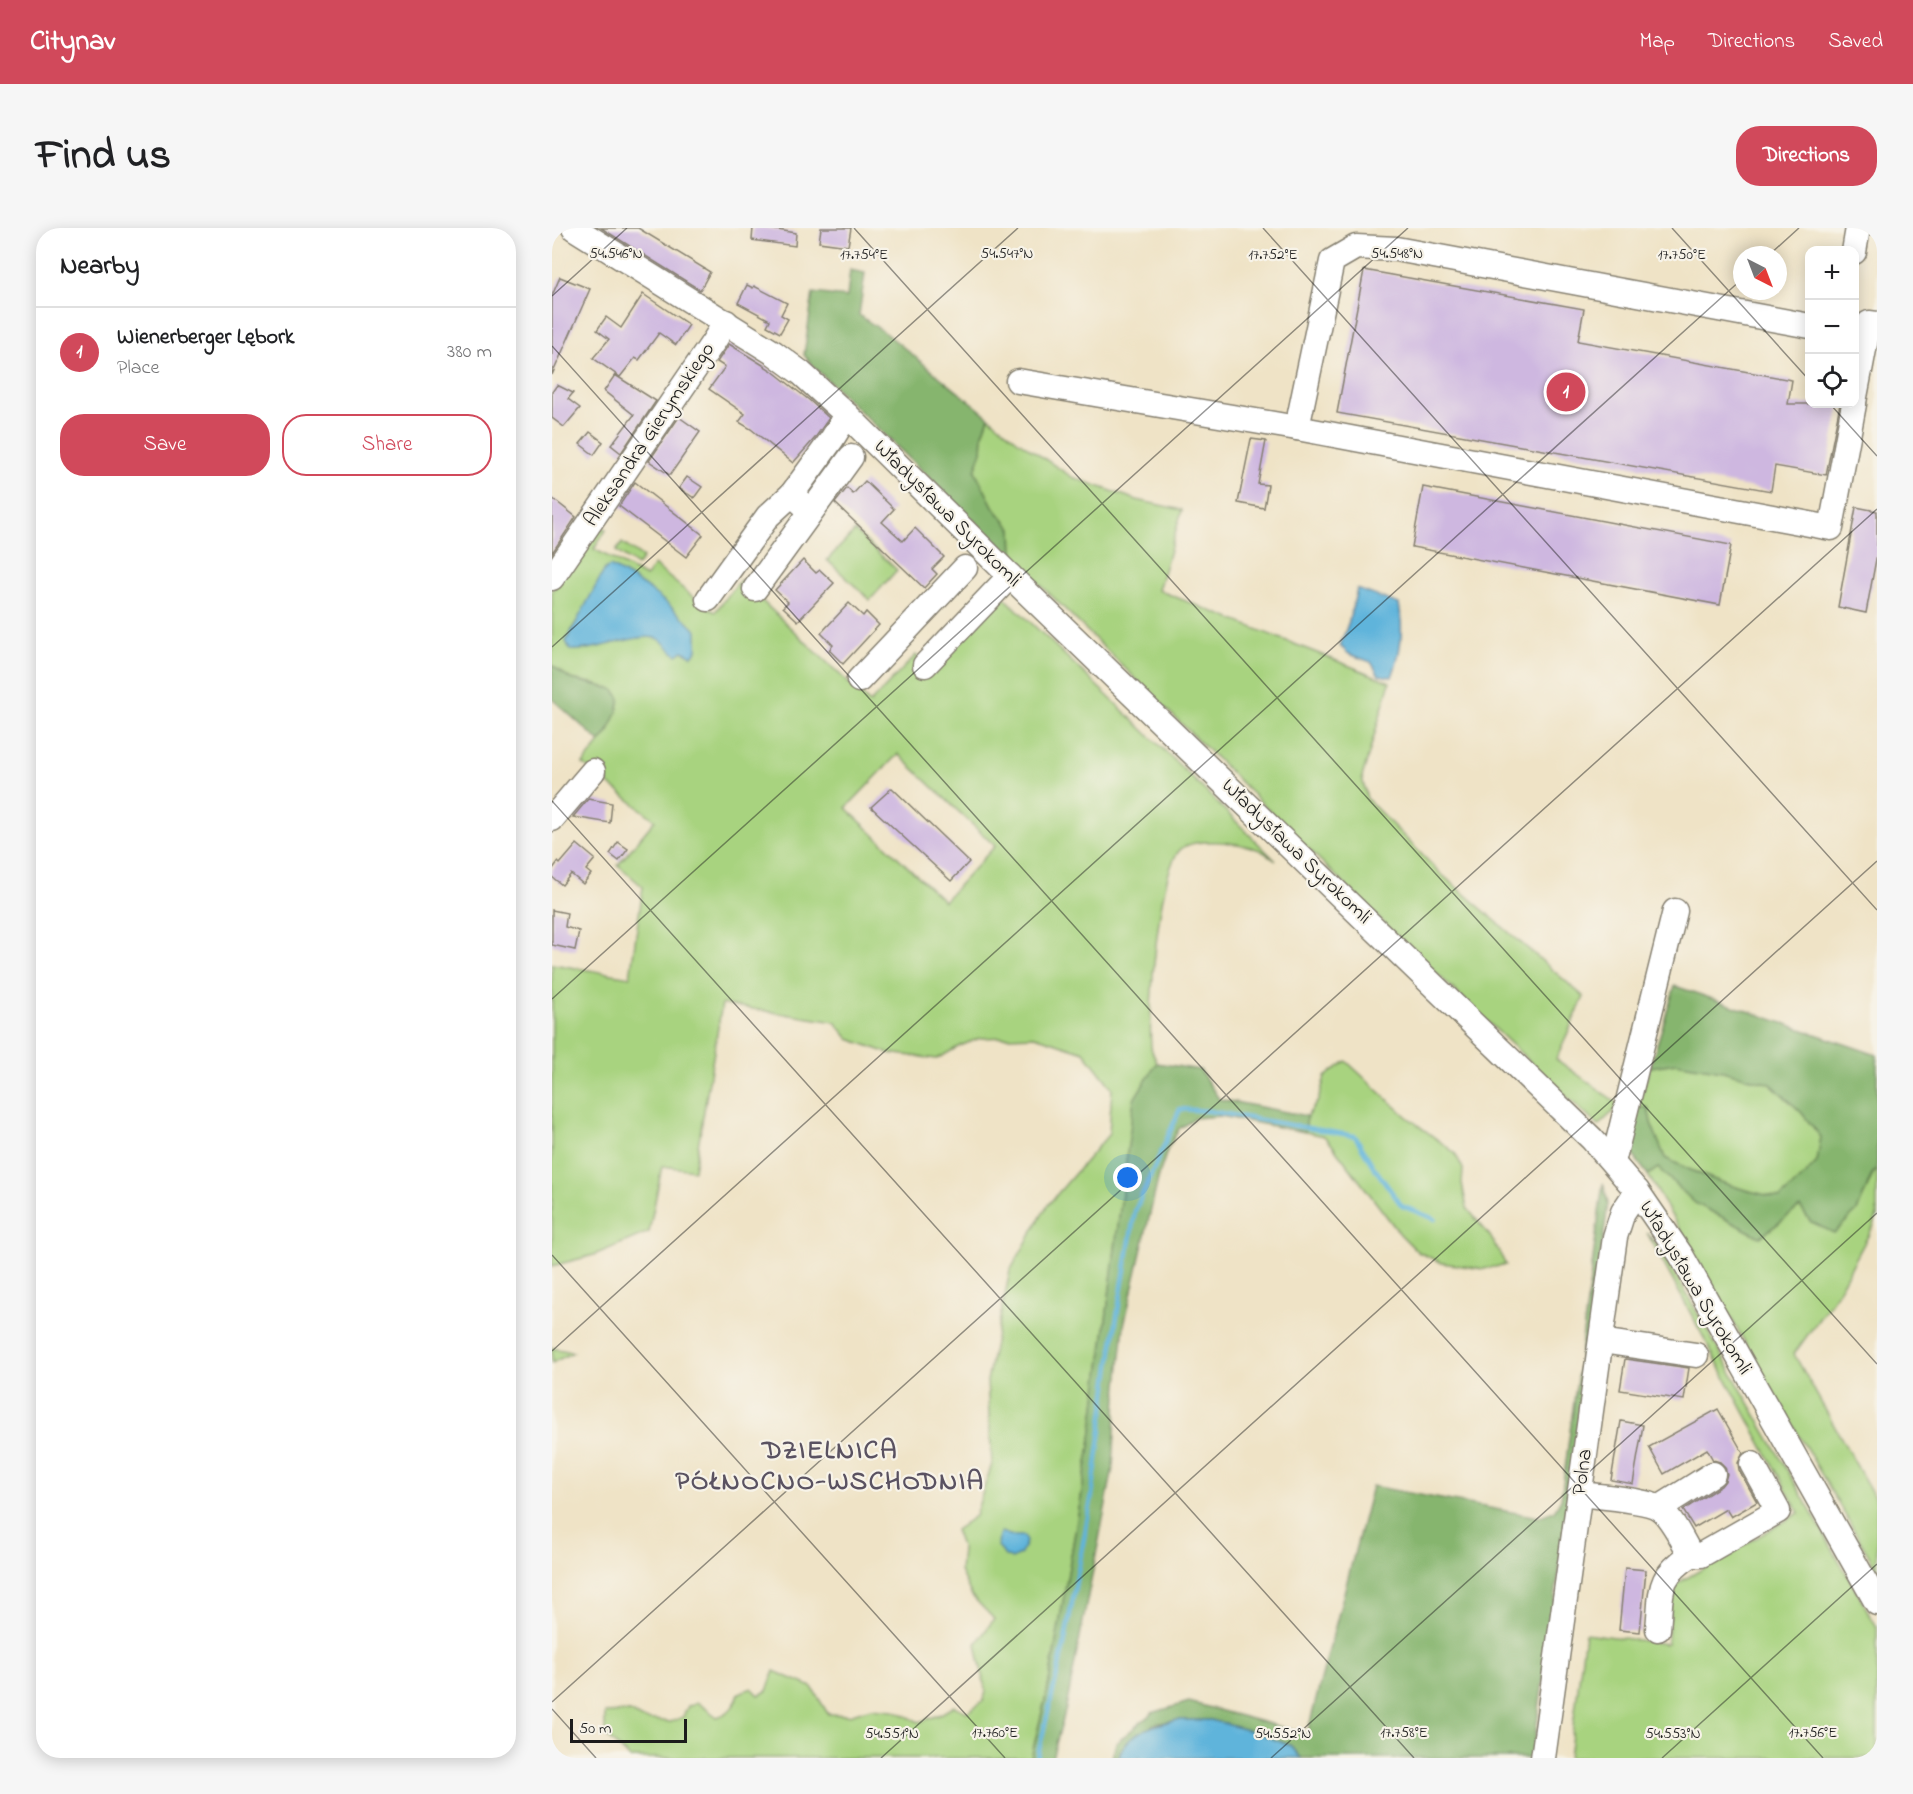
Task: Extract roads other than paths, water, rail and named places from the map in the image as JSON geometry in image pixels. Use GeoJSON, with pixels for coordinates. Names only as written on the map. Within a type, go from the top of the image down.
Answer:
{"type":"FeatureCollection","features":[{"type":"Feature","properties":{"kind":"street","name":"Władysława Syrokomli"},"geometry":{"type":"LineString","coordinates":[[574,228],[726,322],[801,373],[847,415],[1613,1162],[1637,1191],[1681,1255],[1877,1603]]}},
{"type":"Feature","properties":{"kind":"street"},"geometry":{"type":"LineString","coordinates":[[1855,246],[1858,228]]}},
{"type":"Feature","properties":{"kind":"street"},"geometry":{"type":"LineString","coordinates":[[1297,428],[1332,261],[1356,247],[1396,249],[1805,325]]}},
{"type":"Feature","properties":{"kind":"street","name":"Aleksandra Gierymskiego"},"geometry":{"type":"LineString","coordinates":[[552,578],[726,322]]}},
{"type":"Feature","properties":{"kind":"street"},"geometry":{"type":"LineString","coordinates":[[1859,373],[1866,332]]}},
{"type":"Feature","properties":{"kind":"street"},"geometry":{"type":"LineString","coordinates":[[1018,381],[1297,428],[1831,528],[1853,408]]}},
{"type":"Feature","properties":{"kind":"street"},"geometry":{"type":"LineString","coordinates":[[708,599],[768,516],[792,494],[832,440],[847,415]]}},
{"type":"Feature","properties":{"kind":"street"},"geometry":{"type":"LineString","coordinates":[[755,589],[850,457]]}},
{"type":"Feature","properties":{"kind":"street"},"geometry":{"type":"LineString","coordinates":[[792,494],[811,512]]}},
{"type":"Feature","properties":{"kind":"street"},"geometry":{"type":"LineString","coordinates":[[859,680],[965,568]]}},
{"type":"Feature","properties":{"kind":"street"},"geometry":{"type":"LineString","coordinates":[[925,665],[1010,576]]}},
{"type":"Feature","properties":{"kind":"street"},"geometry":{"type":"LineString","coordinates":[[917,618],[945,644]]}},
{"type":"Feature","properties":{"kind":"street"},"geometry":{"type":"LineString","coordinates":[[552,819],[593,771]]}},
{"type":"Feature","properties":{"kind":"street"},"geometry":{"type":"LineString","coordinates":[[1613,1162],[1675,911]]}},
{"type":"Feature","properties":{"kind":"street","name":"Polna"},"geometry":{"type":"LineString","coordinates":[[1543,1758],[1615,1237],[1623,1212],[1637,1191]]}},
{"type":"Feature","properties":{"kind":"street"},"geometry":{"type":"LineString","coordinates":[[1601,1341],[1696,1354]]}},
{"type":"Feature","properties":{"kind":"street"},"geometry":{"type":"LineString","coordinates":[[1658,1629],[1662,1585],[1667,1574],[1676,1565],[1691,1555],[1701,1555],[1778,1510],[1752,1464]]}},
{"type":"Feature","properties":{"kind":"street"},"geometry":{"type":"LineString","coordinates":[[1659,1508],[1713,1474]]}},
{"type":"Feature","properties":{"kind":"street"},"geometry":{"type":"LineString","coordinates":[[1580,1494],[1659,1508],[1670,1520],[1691,1555]]}},
{"type":"Feature","properties":{"kind":"water"},"geometry":{"type":"Polygon","coordinates":[[[610,566],[656,595],[697,631],[697,650],[692,656],[683,651],[677,655],[659,639],[651,637],[570,650],[566,641],[605,569],[610,566]]]}},
{"type":"Feature","properties":{"kind":"water"},"geometry":{"type":"Polygon","coordinates":[[[1357,589],[1399,604],[1401,641],[1392,677],[1379,675],[1371,662],[1349,654],[1340,646],[1357,589]]]}},
{"type":"Feature","properties":{"kind":"water"},"geometry":{"type":"Polygon","coordinates":[[[1001,1532],[1013,1536],[1024,1536],[1026,1542],[1021,1554],[1012,1559],[1005,1556],[998,1546],[1001,1532]]]}},
{"type":"Feature","properties":{"kind":"water"},"geometry":{"type":"Polygon","coordinates":[[[1177,1720],[1211,1720],[1258,1733],[1291,1746],[1301,1758],[1119,1758],[1122,1749],[1134,1736],[1151,1727],[1177,1720]]]}},
{"type":"Feature","properties":{"kind":"waterway"},"geometry":{"type":"LineString","coordinates":[[1037,1758],[1064,1646],[1092,1495],[1116,1322],[1135,1211],[1180,1109],[1209,1111],[1355,1136],[1402,1206],[1435,1219]]}},
{"type":"Feature","properties":{"kind":"place","name":"Wienerberger Lębork"},"geometry":{"type":"Point","coordinates":[1566,392]}},
{"type":"Feature","properties":{"kind":"district","name":"DZIELNICA PÓŁNOCNO-WSCHODNIA"},"geometry":{"type":"Point","coordinates":[830,1466]}}]}
